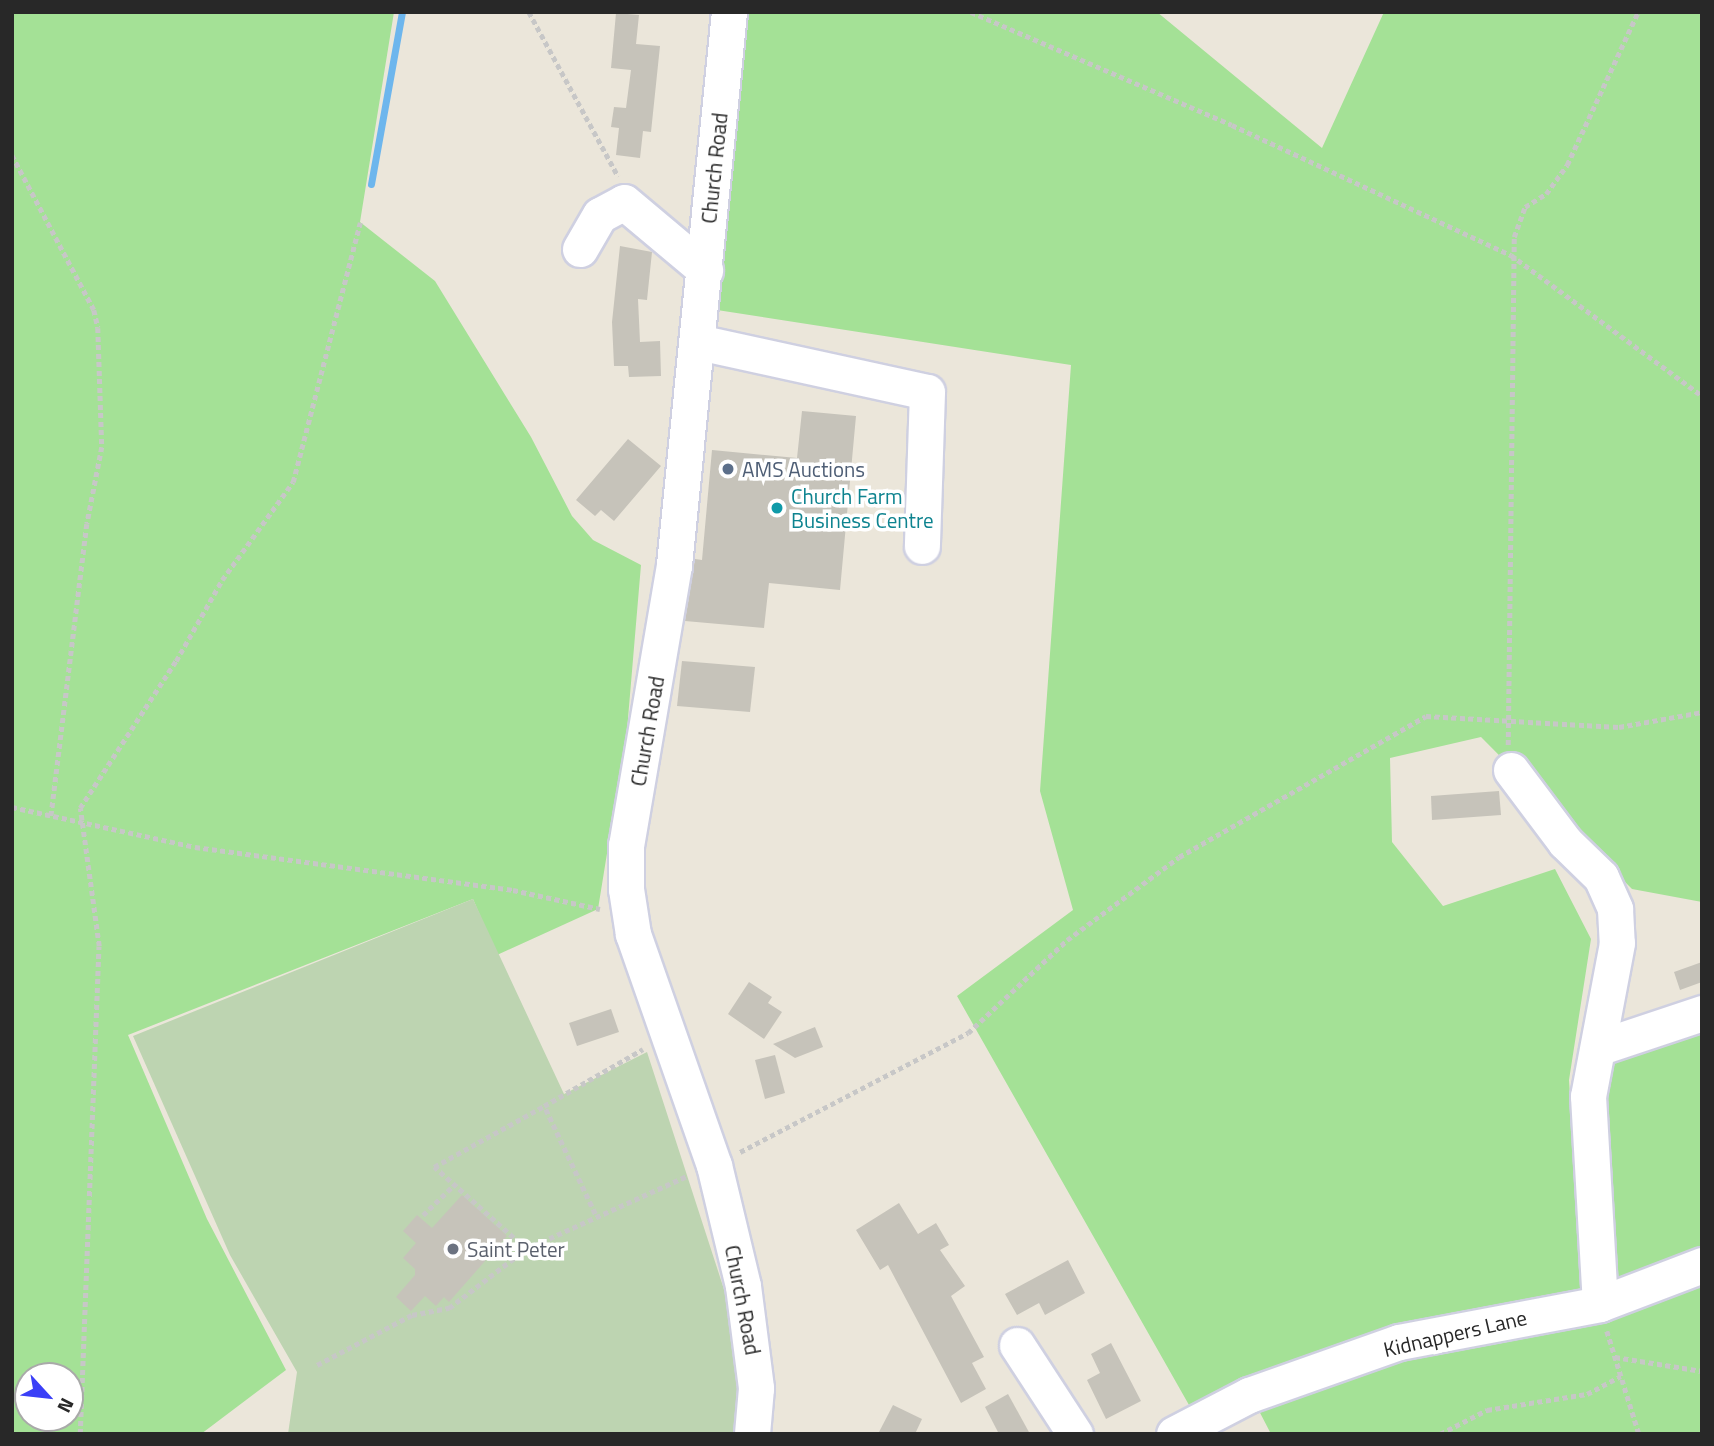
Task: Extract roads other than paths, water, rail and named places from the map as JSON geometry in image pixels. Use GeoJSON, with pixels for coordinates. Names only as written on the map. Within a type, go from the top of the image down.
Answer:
{"type":"FeatureCollection","features":[{"type":"Feature","properties":{"kind":"street","name":"Church Road"},"geometry":{"type":"LineString","coordinates":[[729,12],[674,565],[626,845],[631,915],[668,1035],[714,1165],[749,1319],[756,1388],[752,1434]]}},
{"type":"Feature","properties":{"kind":"street"},"geometry":{"type":"LineString","coordinates":[[580,249],[606,209],[622,202],[634,207],[705,270]]}},
{"type":"Feature","properties":{"kind":"street"},"geometry":{"type":"LineString","coordinates":[[698,342],[927,392],[922,546]]}},
{"type":"Feature","properties":{"kind":"street"},"geometry":{"type":"LineString","coordinates":[[1511,770],[1565,842],[1601,877],[1615,909],[1617,943],[1600,1047],[1588,1096],[1600,1304]]}},
{"type":"Feature","properties":{"kind":"street"},"geometry":{"type":"LineString","coordinates":[[1600,1047],[1702,1013]]}},
{"type":"Feature","properties":{"kind":"street","name":"Kidnappers Lane"},"geometry":{"type":"LineString","coordinates":[[1174,1434],[1249,1395],[1399,1342],[1600,1304],[1702,1265]]}},
{"type":"Feature","properties":{"kind":"street"},"geometry":{"type":"LineString","coordinates":[[1017,1345],[1075,1434]]}},
{"type":"Feature","properties":{"kind":"waterway"},"geometry":{"type":"LineString","coordinates":[[371,184],[402,12]]}},
{"type":"Feature","properties":{"kind":"place","name":"AMS Auctions"},"geometry":{"type":"Point","coordinates":[728,469]}},
{"type":"Feature","properties":{"kind":"place","name":"Church Farm Business Centre"},"geometry":{"type":"Point","coordinates":[777,508]}},
{"type":"Feature","properties":{"kind":"place","name":"Saint Peter"},"geometry":{"type":"Point","coordinates":[453,1249]}}]}
